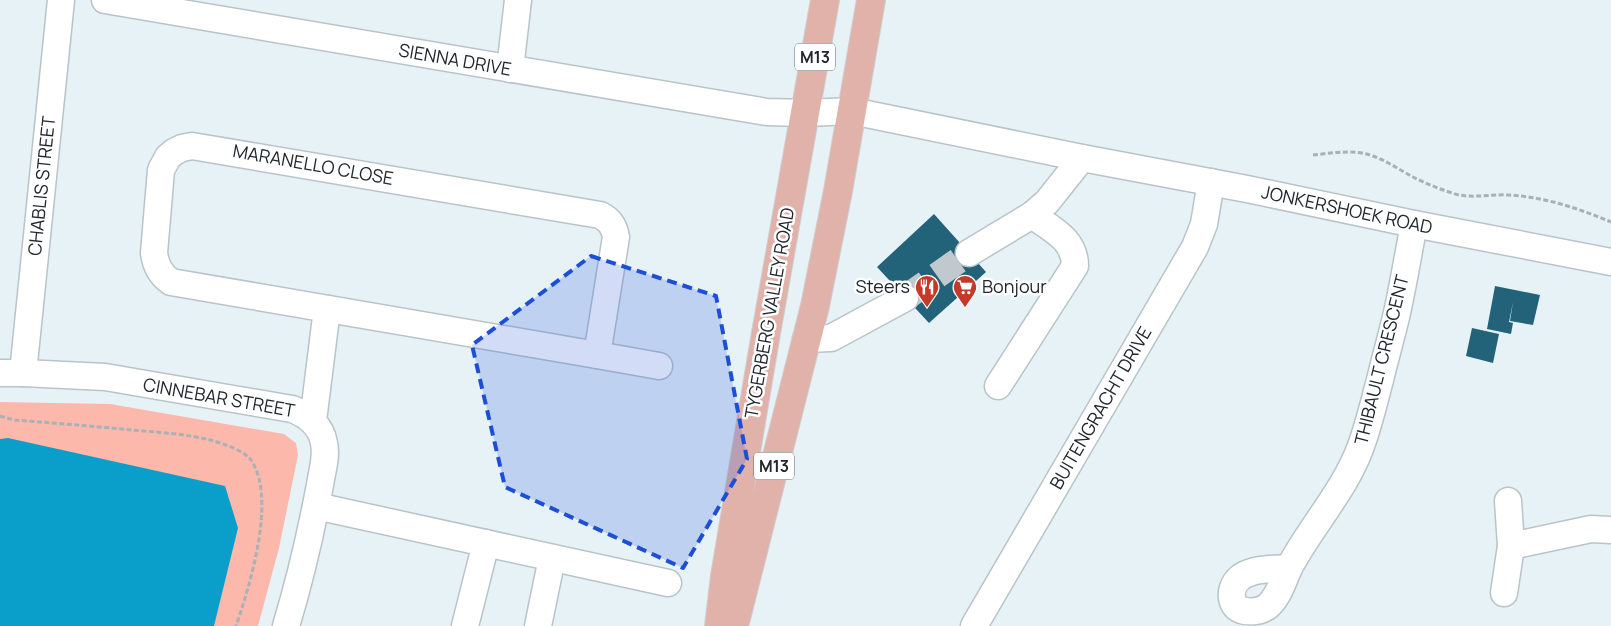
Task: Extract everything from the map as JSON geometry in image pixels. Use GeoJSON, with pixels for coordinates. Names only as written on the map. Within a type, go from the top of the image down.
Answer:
{"type":"FeatureCollection","features":[{"type":"Feature","properties":{"kind":"main road","name":"TYGERBERG VALLEY ROAD"},"geometry":{"type":"LineString","coordinates":[[718,626],[762,353],[825,0]]}},
{"type":"Feature","properties":{"kind":"main road","name":"TYGERBERG VALLEY ROAD"},"geometry":{"type":"LineString","coordinates":[[734,626],[815,306],[871,0]]}},
{"type":"Feature","properties":{"kind":"street","name":"CHABLIS STREET"},"geometry":{"type":"LineString","coordinates":[[12,373],[61,0]]}},
{"type":"Feature","properties":{"kind":"street","name":"SIENNA DRIVE"},"geometry":{"type":"LineString","coordinates":[[105,0],[767,112],[806,114],[852,111]]}},
{"type":"Feature","properties":{"kind":"street"},"geometry":{"type":"LineString","coordinates":[[510,69],[518,0]]}},
{"type":"Feature","properties":{"kind":"street"},"geometry":{"type":"LineString","coordinates":[[852,111],[1082,158],[1047,202],[1032,215],[969,253]]}},
{"type":"Feature","properties":{"kind":"street","name":"MARANELLO CLOSE"},"geometry":{"type":"LineString","coordinates":[[597,355],[616,237],[612,224],[600,214],[202,147],[192,146],[174,152],[168,157],[162,170],[154,253],[155,263],[165,278],[179,284],[659,366]]}},
{"type":"Feature","properties":{"kind":"street","name":"JONKERSHOEK ROAD"},"geometry":{"type":"LineString","coordinates":[[1082,158],[1611,262]]}},
{"type":"Feature","properties":{"kind":"street","name":"BUITENGRACHT DRIVE"},"geometry":{"type":"LineString","coordinates":[[974,626],[1195,247],[1204,224],[1211,182]]}},
{"type":"Feature","properties":{"kind":"street"},"geometry":{"type":"LineString","coordinates":[[998,386],[1075,266],[1075,258],[1067,241],[1032,215]]}},
{"type":"Feature","properties":{"kind":"street","name":"THIBAULT CRESCENT"},"geometry":{"type":"LineString","coordinates":[[1289,568],[1329,506],[1361,446],[1396,317],[1414,224]]}},
{"type":"Feature","properties":{"kind":"street"},"geometry":{"type":"LineString","coordinates":[[806,339],[832,338],[905,298]]}},
{"type":"Feature","properties":{"kind":"street"},"geometry":{"type":"LineString","coordinates":[[313,421],[328,309]]}},
{"type":"Feature","properties":{"kind":"street","name":"CINNEBAR STREET"},"geometry":{"type":"LineString","coordinates":[[12,373],[105,377],[292,409],[303,413],[313,421],[322,434],[326,454],[316,506],[286,626]]}},
{"type":"Feature","properties":{"kind":"street"},"geometry":{"type":"LineString","coordinates":[[1504,593],[1511,546],[1508,501]]}},
{"type":"Feature","properties":{"kind":"street"},"geometry":{"type":"LineString","coordinates":[[316,506],[668,583]]}},
{"type":"Feature","properties":{"kind":"street"},"geometry":{"type":"LineString","coordinates":[[1511,546],[1591,529],[1611,530]]}},
{"type":"Feature","properties":{"kind":"street"},"geometry":{"type":"LineString","coordinates":[[465,626],[486,543]]}},
{"type":"Feature","properties":{"kind":"street"},"geometry":{"type":"LineString","coordinates":[[538,626],[552,558]]}},
{"type":"Feature","properties":{"kind":"path"},"geometry":{"type":"LineString","coordinates":[[1313,155],[1357,153],[1372,155],[1414,178],[1460,195],[1508,195],[1537,198],[1558,203],[1611,222]]}},
{"type":"Feature","properties":{"kind":"path"},"geometry":{"type":"LineString","coordinates":[[0,416],[14,420],[162,432],[213,440],[233,448],[250,458],[259,475],[261,496],[260,522],[249,587],[236,626]]}},
{"type":"Feature","properties":{"kind":"highlighted area"},"geometry":{"type":"Polygon","coordinates":[[[591,256],[716,296],[747,459],[683,568],[505,487],[472,345],[591,256]]]}},
{"type":"Feature","properties":{"kind":"shaded area"},"geometry":{"type":"Polygon","coordinates":[[[0,402],[110,404],[284,434],[296,443],[298,455],[279,548],[258,626],[0,626],[0,402]]]}},
{"type":"Feature","properties":{"kind":"water"},"geometry":{"type":"Polygon","coordinates":[[[8,438],[225,486],[238,528],[214,626],[0,626],[0,439],[8,438]]]}},
{"type":"Feature","properties":{"kind":"building"},"geometry":{"type":"Polygon","coordinates":[[[934,214],[986,272],[929,323],[877,267],[934,214]]]}},
{"type":"Feature","properties":{"kind":"building"},"geometry":{"type":"Polygon","coordinates":[[[1495,286],[1540,295],[1533,325],[1510,321],[1513,302],[1509,322],[1513,323],[1511,334],[1487,329],[1495,286]]]}},
{"type":"Feature","properties":{"kind":"building"},"geometry":{"type":"Polygon","coordinates":[[[1472,328],[1499,334],[1493,363],[1466,356],[1472,328]]]}},
{"type":"Feature","properties":{"kind":"tunnel"},"geometry":{"type":"LineString","coordinates":[[905,298],[969,253]]}},
{"type":"Feature","properties":{"kind":"place","name":"Steers"},"geometry":{"type":"Point","coordinates":[927,308]}},
{"type":"Feature","properties":{"kind":"place","name":"Bonjour"},"geometry":{"type":"Point","coordinates":[965,308]}}]}
